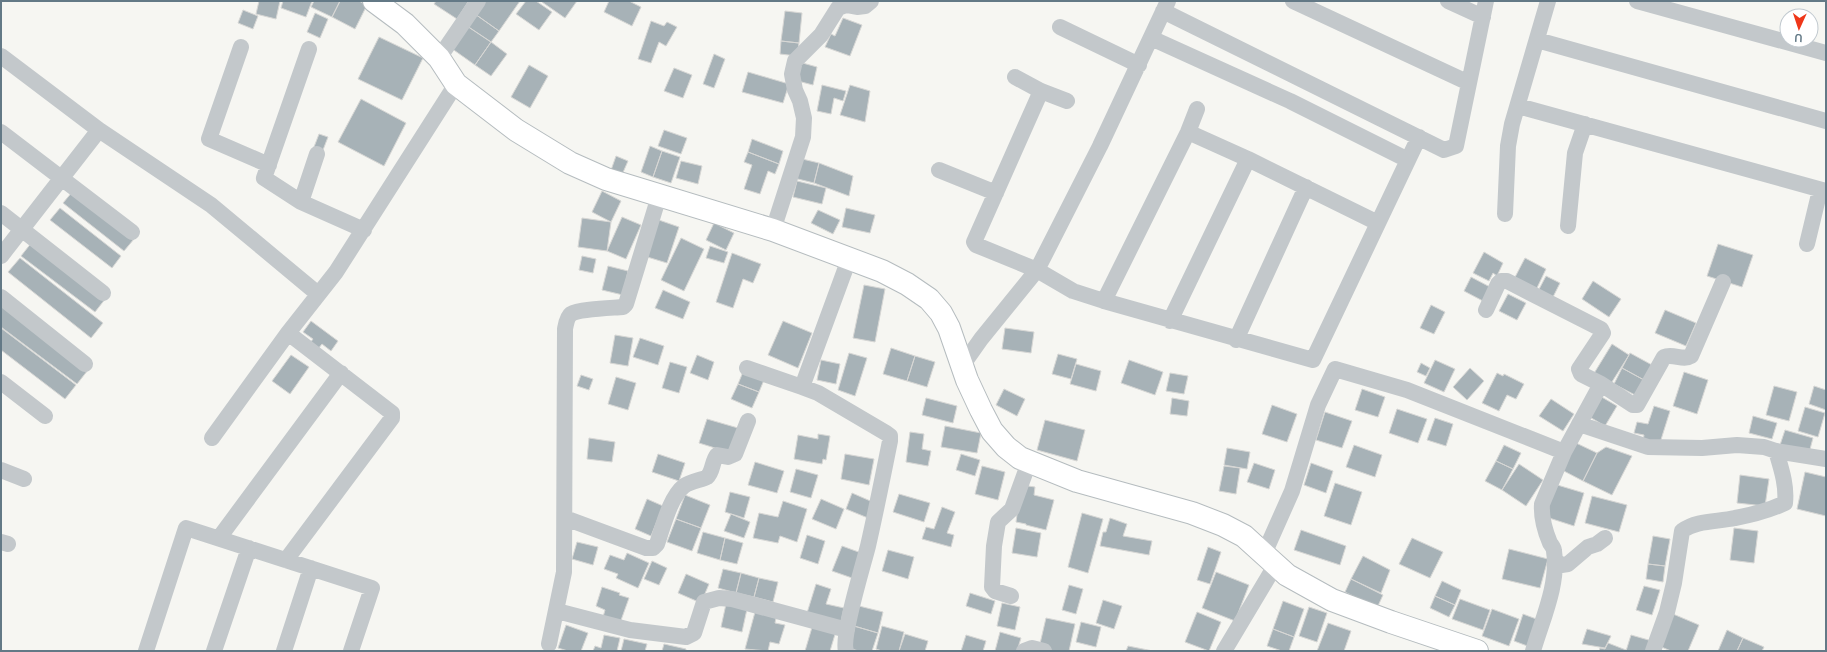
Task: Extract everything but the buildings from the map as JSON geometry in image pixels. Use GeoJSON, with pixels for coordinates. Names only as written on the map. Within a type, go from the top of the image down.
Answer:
{"type":"FeatureCollection","features":[{"type":"Feature","properties":{"kind":"street"},"geometry":{"type":"LineString","coordinates":[[374,1],[405,24],[439,58],[456,84],[516,130],[570,163],[606,179],[773,230],[882,271],[907,284],[929,299],[941,313],[949,328],[962,366],[978,404],[992,431],[1011,451],[1020,458],[1077,481],[1192,513],[1216,522],[1244,536],[1287,575],[1332,600],[1477,651]]}},
{"type":"Feature","properties":{"kind":"street"},"geometry":{"type":"LineString","coordinates":[[439,58],[478,1]]}},
{"type":"Feature","properties":{"kind":"street"},"geometry":{"type":"LineString","coordinates":[[773,230],[803,137],[804,118],[800,101],[795,90],[792,74],[795,61],[821,35],[838,8],[846,5],[857,7],[865,6],[871,1]]}},
{"type":"Feature","properties":{"kind":"street"},"geometry":{"type":"LineString","coordinates":[[1293,1],[1469,83]]}},
{"type":"Feature","properties":{"kind":"street"},"geometry":{"type":"LineString","coordinates":[[1448,1],[1482,17]]}},
{"type":"Feature","properties":{"kind":"street"},"geometry":{"type":"LineString","coordinates":[[962,366],[981,339],[1037,270],[1139,65],[1166,6],[1444,150],[1456,146],[1486,1]]}},
{"type":"Feature","properties":{"kind":"street"},"geometry":{"type":"LineString","coordinates":[[1505,214],[1508,146],[1548,1]]}},
{"type":"Feature","properties":{"kind":"street"},"geometry":{"type":"LineString","coordinates":[[1637,1],[1826,53]]}},
{"type":"Feature","properties":{"kind":"street"},"geometry":{"type":"LineString","coordinates":[[1060,27],[1139,65]]}},
{"type":"Feature","properties":{"kind":"street"},"geometry":{"type":"LineString","coordinates":[[1151,38],[1290,101],[1408,160]]}},
{"type":"Feature","properties":{"kind":"street"},"geometry":{"type":"LineString","coordinates":[[1537,40],[1826,121]]}},
{"type":"Feature","properties":{"kind":"street"},"geometry":{"type":"LineString","coordinates":[[241,47],[209,138],[269,164]]}},
{"type":"Feature","properties":{"kind":"street"},"geometry":{"type":"LineString","coordinates":[[309,49],[264,178],[301,202],[364,230]]}},
{"type":"Feature","properties":{"kind":"street"},"geometry":{"type":"LineString","coordinates":[[1,56],[99,130],[211,205],[318,294]]}},
{"type":"Feature","properties":{"kind":"street"},"geometry":{"type":"LineString","coordinates":[[1015,77],[1041,91],[1067,101]]}},
{"type":"Feature","properties":{"kind":"street"},"geometry":{"type":"LineString","coordinates":[[212,438],[288,333],[334,275],[456,84]]}},
{"type":"Feature","properties":{"kind":"street"},"geometry":{"type":"LineString","coordinates":[[1041,91],[974,242],[976,246],[1037,270],[1073,291],[1236,340],[1313,360],[1335,369],[1407,390],[1564,452]]}},
{"type":"Feature","properties":{"kind":"street"},"geometry":{"type":"LineString","coordinates":[[1518,106],[1823,190],[1807,244]]}},
{"type":"Feature","properties":{"kind":"street"},"geometry":{"type":"LineString","coordinates":[[1104,301],[1188,132],[1197,109]]}},
{"type":"Feature","properties":{"kind":"street"},"geometry":{"type":"LineString","coordinates":[[1568,226],[1575,153],[1584,124]]}},
{"type":"Feature","properties":{"kind":"street"},"geometry":{"type":"LineString","coordinates":[[1,256],[99,130]]}},
{"type":"Feature","properties":{"kind":"street"},"geometry":{"type":"LineString","coordinates":[[1,132],[132,232]]}},
{"type":"Feature","properties":{"kind":"street"},"geometry":{"type":"LineString","coordinates":[[1188,132],[1248,159],[1378,223]]}},
{"type":"Feature","properties":{"kind":"street"},"geometry":{"type":"LineString","coordinates":[[1313,360],[1419,137]]}},
{"type":"Feature","properties":{"kind":"street"},"geometry":{"type":"LineString","coordinates":[[301,202],[317,154]]}},
{"type":"Feature","properties":{"kind":"street"},"geometry":{"type":"LineString","coordinates":[[1170,321],[1248,159]]}},
{"type":"Feature","properties":{"kind":"street"},"geometry":{"type":"LineString","coordinates":[[939,170],[996,193]]}},
{"type":"Feature","properties":{"kind":"street"},"geometry":{"type":"LineString","coordinates":[[1236,340],[1306,187]]}},
{"type":"Feature","properties":{"kind":"street"},"geometry":{"type":"LineString","coordinates":[[549,644],[564,572],[565,329],[567,319],[571,314],[578,312],[623,307],[626,304],[659,196]]}},
{"type":"Feature","properties":{"kind":"street"},"geometry":{"type":"LineString","coordinates":[[1,213],[103,293]]}},
{"type":"Feature","properties":{"kind":"street"},"geometry":{"type":"LineString","coordinates":[[802,387],[849,259]]}},
{"type":"Feature","properties":{"kind":"street"},"geometry":{"type":"LineString","coordinates":[[1486,310],[1498,284],[1501,280],[1507,280],[1601,329],[1602,336],[1579,369],[1581,374],[1601,384],[1633,405],[1637,405],[1664,357],[1670,356],[1689,358],[1691,356],[1723,282]]}},
{"type":"Feature","properties":{"kind":"street"},"geometry":{"type":"LineString","coordinates":[[1,298],[85,364]]}},
{"type":"Feature","properties":{"kind":"street"},"geometry":{"type":"LineString","coordinates":[[286,560],[392,418],[392,413],[288,333]]}},
{"type":"Feature","properties":{"kind":"street"},"geometry":{"type":"LineString","coordinates":[[747,368],[818,393],[890,436],[868,548],[847,630],[844,646],[846,651]]}},
{"type":"Feature","properties":{"kind":"street"},"geometry":{"type":"LineString","coordinates":[[1224,651],[1270,559],[1318,405],[1335,369]]}},
{"type":"Feature","properties":{"kind":"street"},"geometry":{"type":"LineString","coordinates":[[219,538],[341,373]]}},
{"type":"Feature","properties":{"kind":"street"},"geometry":{"type":"LineString","coordinates":[[1,382],[45,416]]}},
{"type":"Feature","properties":{"kind":"street"},"geometry":{"type":"LineString","coordinates":[[1533,651],[1551,591],[1555,566],[1554,549],[1550,544],[1542,512],[1542,504],[1564,452],[1601,384]]}},
{"type":"Feature","properties":{"kind":"street"},"geometry":{"type":"LineString","coordinates":[[565,518],[646,548],[653,548],[657,544],[676,494],[690,482],[705,478],[709,475],[714,459],[717,455],[728,457],[735,454],[748,421]]}},
{"type":"Feature","properties":{"kind":"street"},"geometry":{"type":"LineString","coordinates":[[1579,424],[1648,447],[1702,448],[1737,444],[1764,447],[1776,451],[1826,459]]}},
{"type":"Feature","properties":{"kind":"street"},"geometry":{"type":"LineString","coordinates":[[1653,651],[1667,612],[1674,583],[1682,531],[1692,525],[1735,518],[1786,503],[1787,493],[1785,481],[1776,451]]}},
{"type":"Feature","properties":{"kind":"street"},"geometry":{"type":"LineString","coordinates":[[1011,596],[995,591],[992,587],[994,546],[998,522],[1012,509],[1029,462]]}},
{"type":"Feature","properties":{"kind":"street"},"geometry":{"type":"LineString","coordinates":[[1,470],[24,479]]}},
{"type":"Feature","properties":{"kind":"street"},"geometry":{"type":"LineString","coordinates":[[146,651],[186,528],[372,588],[351,651]]}},
{"type":"Feature","properties":{"kind":"street"},"geometry":{"type":"LineString","coordinates":[[1555,566],[1568,564],[1588,547],[1598,544],[1605,538]]}},
{"type":"Feature","properties":{"kind":"street"},"geometry":{"type":"LineString","coordinates":[[214,651],[249,548]]}},
{"type":"Feature","properties":{"kind":"street"},"geometry":{"type":"LineString","coordinates":[[284,651],[311,568]]}},
{"type":"Feature","properties":{"kind":"street"},"geometry":{"type":"LineString","coordinates":[[557,611],[630,630],[686,637],[694,633],[704,602],[710,599],[719,598],[732,599],[847,630]]}},
{"type":"Feature","properties":{"kind":"street"},"geometry":{"type":"LineString","coordinates":[[1024,651],[1032,648],[1044,651]]}}]}
